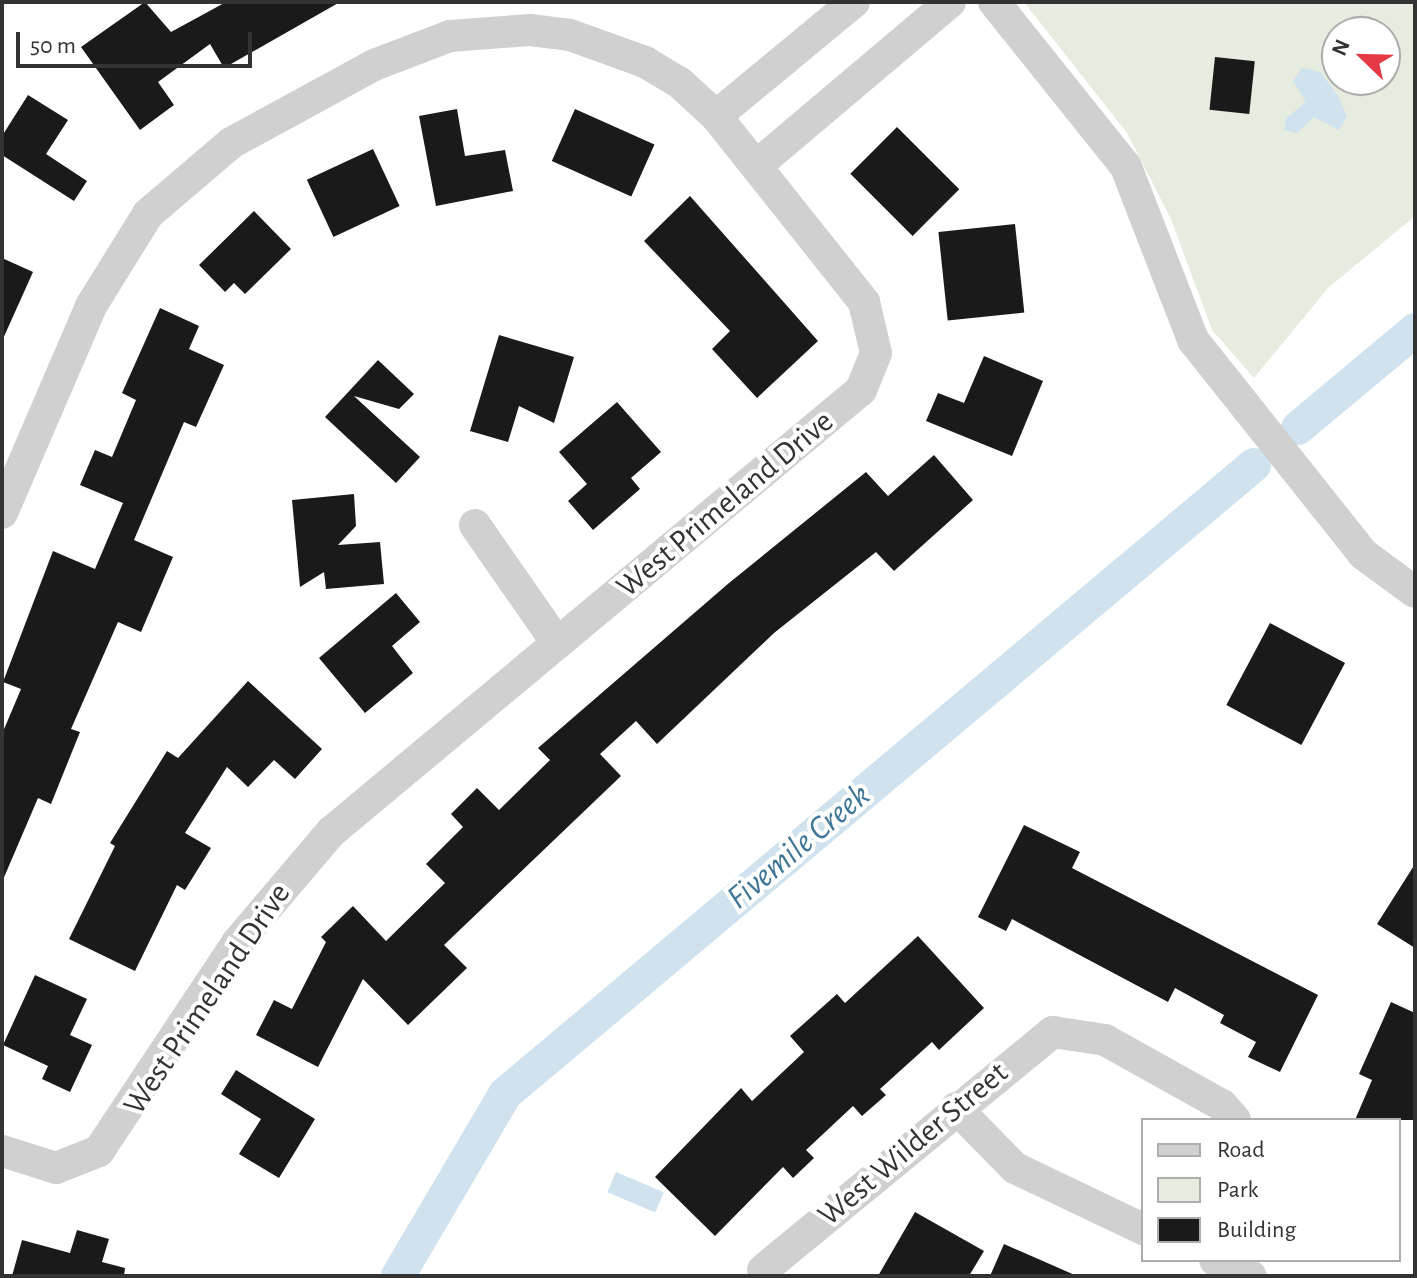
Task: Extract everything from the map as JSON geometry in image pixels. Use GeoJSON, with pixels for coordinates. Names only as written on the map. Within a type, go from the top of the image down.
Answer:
{"type":"FeatureCollection","features":[{"type":"Feature","properties":{"kind":"street"},"geometry":{"type":"LineString","coordinates":[[716,116],[854,2]]}},
{"type":"Feature","properties":{"kind":"street"},"geometry":{"type":"LineString","coordinates":[[2,513],[126,243],[173,187],[231,143],[411,48],[489,31],[530,30],[609,46],[680,83],[716,116],[756,166],[950,2]]}},
{"type":"Feature","properties":{"kind":"street"},"geometry":{"type":"LineString","coordinates":[[994,2],[1126,167],[1177,306],[1201,351],[1363,554],[1415,592]]}},
{"type":"Feature","properties":{"kind":"street","name":"West Primeland Drive"},"geometry":{"type":"LineString","coordinates":[[2,1151],[34,1165],[74,1165],[120,1128],[281,885],[358,807],[861,390],[876,353],[864,302],[756,166]]}},
{"type":"Feature","properties":{"kind":"street"},"geometry":{"type":"LineString","coordinates":[[475,525],[557,643]]}},
{"type":"Feature","properties":{"kind":"street","name":"West Wilder Street"},"geometry":{"type":"LineString","coordinates":[[763,1270],[1038,1040],[1069,1030],[1105,1040],[1222,1105],[1233,1118]]}},
{"type":"Feature","properties":{"kind":"street"},"geometry":{"type":"LineString","coordinates":[[956,1108],[1015,1168],[1141,1228]]}},
{"type":"Feature","properties":{"kind":"street"},"geometry":{"type":"LineString","coordinates":[[1220,1262],[1251,1276]]}},
{"type":"Feature","properties":{"kind":"green space"},"geometry":{"type":"Polygon","coordinates":[[[1024,2],[1415,2],[1415,216],[1328,288],[1254,378],[1212,330],[1171,219],[1127,133],[1024,2]]]}},
{"type":"Feature","properties":{"kind":"water"},"geometry":{"type":"Polygon","coordinates":[[[1302,68],[1320,72],[1321,96],[1338,96],[1347,116],[1339,130],[1314,117],[1297,133],[1284,130],[1286,118],[1306,102],[1293,81],[1302,68]]]}},
{"type":"Feature","properties":{"kind":"water"},"geometry":{"type":"Polygon","coordinates":[[[616,1172],[664,1192],[655,1213],[607,1192],[616,1172]]]}},
{"type":"Feature","properties":{"kind":"building"},"geometry":{"type":"Polygon","coordinates":[[[145,2],[171,32],[226,2],[340,2],[224,68],[210,44],[158,82],[174,105],[140,130],[81,47],[145,2]]]}},
{"type":"Feature","properties":{"kind":"building"},"geometry":{"type":"Polygon","coordinates":[[[1215,57],[1255,61],[1249,114],[1209,110],[1215,57]]]}},
{"type":"Feature","properties":{"kind":"building"},"geometry":{"type":"Polygon","coordinates":[[[28,95],[68,120],[46,154],[87,181],[74,201],[2,155],[2,136],[28,95]]]}},
{"type":"Feature","properties":{"kind":"building"},"geometry":{"type":"Polygon","coordinates":[[[457,109],[465,156],[505,150],[513,191],[436,206],[419,116],[457,109]]]}},
{"type":"Feature","properties":{"kind":"building"},"geometry":{"type":"Polygon","coordinates":[[[575,109],[654,144],[631,196],[552,161],[575,109]]]}},
{"type":"Feature","properties":{"kind":"building"},"geometry":{"type":"Polygon","coordinates":[[[897,127],[959,189],[913,236],[850,174],[897,127]]]}},
{"type":"Feature","properties":{"kind":"building"},"geometry":{"type":"Polygon","coordinates":[[[373,149],[400,206],[333,237],[307,180],[373,149]]]}},
{"type":"Feature","properties":{"kind":"building"},"geometry":{"type":"Polygon","coordinates":[[[690,196],[818,341],[757,398],[712,349],[730,331],[644,241],[690,196]]]}},
{"type":"Feature","properties":{"kind":"building"},"geometry":{"type":"Polygon","coordinates":[[[254,211],[291,249],[245,294],[234,283],[225,292],[199,265],[254,211]]]}},
{"type":"Feature","properties":{"kind":"building"},"geometry":{"type":"Polygon","coordinates":[[[1015,224],[1024,313],[948,321],[938,232],[1015,224]]]}},
{"type":"Feature","properties":{"kind":"building"},"geometry":{"type":"Polygon","coordinates":[[[2,258],[33,272],[2,341],[2,258]]]}},
{"type":"Feature","properties":{"kind":"building"},"geometry":{"type":"Polygon","coordinates":[[[160,308],[199,326],[189,349],[224,365],[196,427],[184,422],[134,540],[173,557],[141,632],[118,622],[71,729],[80,732],[51,804],[38,798],[2,882],[2,734],[21,689],[3,682],[53,551],[95,569],[123,503],[80,485],[95,450],[112,457],[136,400],[122,393],[160,308]]]}},
{"type":"Feature","properties":{"kind":"building"},"geometry":{"type":"Polygon","coordinates":[[[499,335],[574,357],[554,423],[519,406],[508,442],[470,431],[499,335]]]}},
{"type":"Feature","properties":{"kind":"building"},"geometry":{"type":"Polygon","coordinates":[[[984,356],[1043,381],[1012,456],[926,421],[938,393],[964,403],[984,356]]]}},
{"type":"Feature","properties":{"kind":"building"},"geometry":{"type":"Polygon","coordinates":[[[378,360],[414,394],[399,409],[354,396],[420,457],[396,483],[325,417],[378,360]]]}},
{"type":"Feature","properties":{"kind":"building"},"geometry":{"type":"Polygon","coordinates":[[[617,402],[661,452],[631,478],[640,489],[593,530],[568,501],[587,484],[559,452],[617,402]]]}},
{"type":"Feature","properties":{"kind":"building"},"geometry":{"type":"Polygon","coordinates":[[[934,455],[973,500],[894,571],[876,552],[774,633],[657,744],[636,721],[600,754],[621,776],[444,945],[467,968],[408,1025],[363,979],[318,1067],[256,1035],[274,1000],[292,1009],[326,942],[321,937],[353,906],[386,941],[445,883],[426,864],[463,827],[451,814],[477,788],[499,810],[550,760],[538,748],[729,583],[866,472],[888,496],[934,455]]]}},
{"type":"Feature","properties":{"kind":"building"},"geometry":{"type":"Polygon","coordinates":[[[354,494],[356,526],[338,545],[380,542],[384,584],[326,589],[324,572],[300,587],[292,500],[354,494]]]}},
{"type":"Feature","properties":{"kind":"building"},"geometry":{"type":"Polygon","coordinates":[[[396,593],[420,622],[392,646],[413,673],[365,713],[319,658],[396,593]]]}},
{"type":"Feature","properties":{"kind":"building"},"geometry":{"type":"Polygon","coordinates":[[[1270,623],[1345,663],[1301,745],[1226,705],[1270,623]]]}},
{"type":"Feature","properties":{"kind":"building"},"geometry":{"type":"Polygon","coordinates":[[[248,681],[322,749],[295,779],[274,760],[248,787],[227,767],[185,833],[211,848],[185,890],[177,885],[135,971],[69,939],[115,846],[110,843],[167,751],[178,758],[248,681]]]}},
{"type":"Feature","properties":{"kind":"building"},"geometry":{"type":"Polygon","coordinates":[[[1024,825],[1080,852],[1072,868],[1318,995],[1280,1072],[1248,1057],[1256,1042],[1220,1023],[1224,1015],[1175,988],[1168,1002],[1012,919],[1006,931],[978,917],[1024,825]]]}},
{"type":"Feature","properties":{"kind":"building"},"geometry":{"type":"Polygon","coordinates":[[[1415,864],[1415,948],[1377,924],[1415,864]]]}},
{"type":"Feature","properties":{"kind":"building"},"geometry":{"type":"Polygon","coordinates":[[[918,936],[984,1008],[939,1050],[932,1042],[880,1089],[886,1095],[862,1116],[853,1106],[806,1150],[814,1158],[793,1178],[783,1167],[715,1236],[655,1177],[741,1088],[752,1101],[804,1052],[790,1036],[837,994],[845,1003],[918,936]]]}},
{"type":"Feature","properties":{"kind":"building"},"geometry":{"type":"Polygon","coordinates":[[[35,975],[87,999],[70,1035],[92,1045],[70,1092],[42,1079],[48,1066],[3,1045],[35,975]]]}},
{"type":"Feature","properties":{"kind":"building"},"geometry":{"type":"Polygon","coordinates":[[[1391,1002],[1415,1013],[1415,1120],[1356,1118],[1372,1080],[1359,1074],[1391,1002]]]}},
{"type":"Feature","properties":{"kind":"building"},"geometry":{"type":"Polygon","coordinates":[[[236,1070],[315,1119],[279,1178],[239,1154],[261,1119],[221,1094],[236,1070]]]}},
{"type":"Feature","properties":{"kind":"building"},"geometry":{"type":"Polygon","coordinates":[[[915,1212],[984,1251],[969,1276],[878,1276],[915,1212]]]}},
{"type":"Feature","properties":{"kind":"building"},"geometry":{"type":"Polygon","coordinates":[[[77,1230],[109,1239],[102,1262],[125,1268],[124,1276],[12,1276],[22,1240],[70,1253],[77,1230]]]}},
{"type":"Feature","properties":{"kind":"building"},"geometry":{"type":"Polygon","coordinates":[[[1004,1244],[1077,1276],[990,1276],[1004,1244]]]}},
{"type":"Feature","properties":{"kind":"waterway","name":"Fivemile Creek"},"geometry":{"type":"LineString","coordinates":[[1298,428],[1415,330]]}},
{"type":"Feature","properties":{"kind":"waterway","name":"Fivemile Creek"},"geometry":{"type":"LineString","coordinates":[[398,1276],[505,1094],[1254,465]]}}]}
